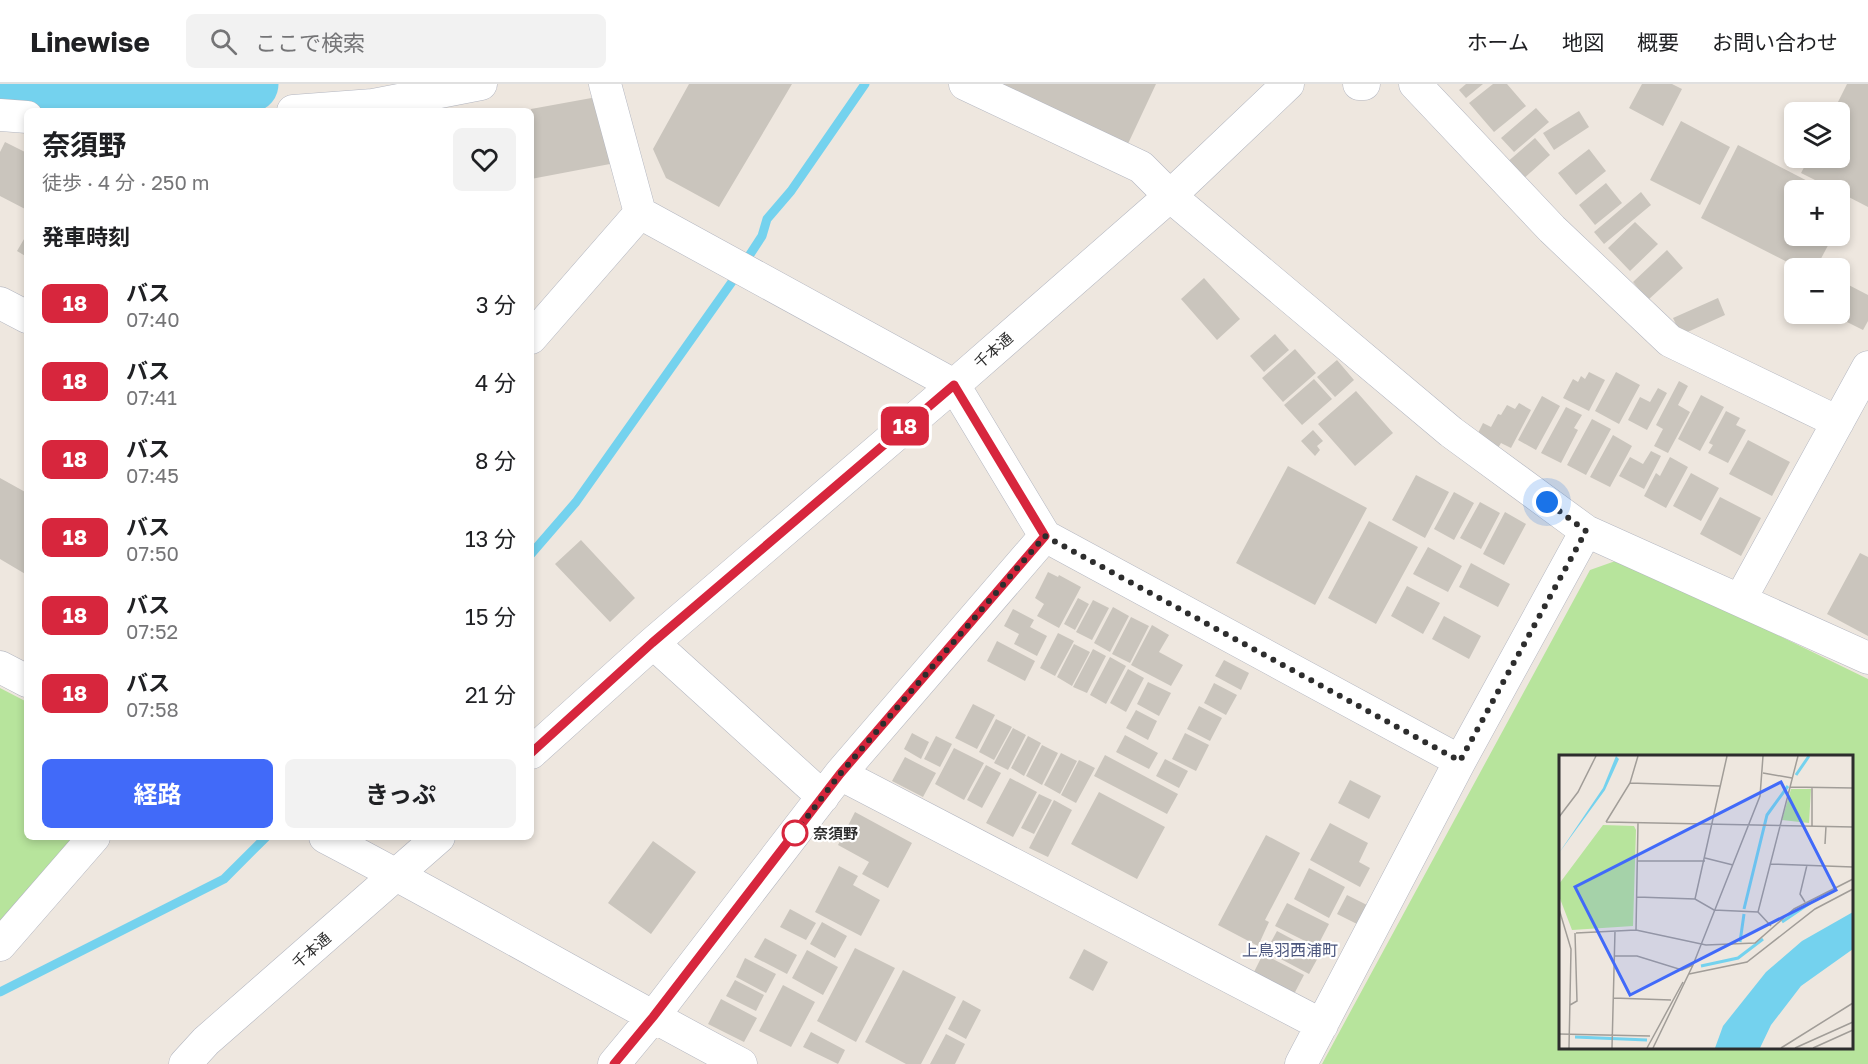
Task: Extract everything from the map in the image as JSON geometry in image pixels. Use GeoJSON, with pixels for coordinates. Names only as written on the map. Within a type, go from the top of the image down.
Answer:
{"type":"FeatureCollection","features":[{"type":"Feature","properties":{"kind":"street"},"geometry":{"type":"LineString","coordinates":[[373,108],[481,84]]}},
{"type":"Feature","properties":{"kind":"street"},"geometry":{"type":"LineString","coordinates":[[605,84],[640,213],[954,385],[1045,536],[1460,761]]}},
{"type":"Feature","properties":{"kind":"street"},"geometry":{"type":"LineString","coordinates":[[965,84],[1141,167],[1170,196],[1451,432],[1586,531],[1868,658]]}},
{"type":"Feature","properties":{"kind":"street","name":"千本通"},"geometry":{"type":"LineString","coordinates":[[534,750],[652,643],[954,385],[1170,196],[1288,84]]}},
{"type":"Feature","properties":{"kind":"street"},"geometry":{"type":"LineString","coordinates":[[1359,84],[1364,84]]}},
{"type":"Feature","properties":{"kind":"street"},"geometry":{"type":"LineString","coordinates":[[1415,84],[1552,229],[1670,341],[1838,422]]}},
{"type":"Feature","properties":{"kind":"street"},"geometry":{"type":"LineString","coordinates":[[0,115],[24,117]]}},
{"type":"Feature","properties":{"kind":"street"},"geometry":{"type":"LineString","coordinates":[[534,335],[640,213]]}},
{"type":"Feature","properties":{"kind":"street"},"geometry":{"type":"LineString","coordinates":[[0,303],[24,316]]}},
{"type":"Feature","properties":{"kind":"street"},"geometry":{"type":"LineString","coordinates":[[1740,600],[1868,367]]}},
{"type":"Feature","properties":{"kind":"street"},"geometry":{"type":"LineString","coordinates":[[1300,1064],[1460,761],[1586,531]]}},
{"type":"Feature","properties":{"kind":"street"},"geometry":{"type":"LineString","coordinates":[[614,1064],[832,786],[1045,536]]}},
{"type":"Feature","properties":{"kind":"street"},"geometry":{"type":"LineString","coordinates":[[652,643],[832,786],[1322,1025]]}},
{"type":"Feature","properties":{"kind":"street"},"geometry":{"type":"LineString","coordinates":[[0,667],[24,679]]}},
{"type":"Feature","properties":{"kind":"street"},"geometry":{"type":"LineString","coordinates":[[0,945],[91,840]]}},
{"type":"Feature","properties":{"kind":"street"},"geometry":{"type":"LineString","coordinates":[[331,840],[741,1064]]}},
{"type":"Feature","properties":{"kind":"street","name":"千本通"},"geometry":{"type":"LineString","coordinates":[[185,1064],[206,1041],[436,840]]}},
{"type":"Feature","properties":{"kind":"green space"},"geometry":{"type":"Polygon","coordinates":[[[1621,559],[1868,679],[1868,1064],[1322,1064],[1590,570],[1621,559]]]}},
{"type":"Feature","properties":{"kind":"green space"},"geometry":{"type":"Polygon","coordinates":[[[0,688],[24,700],[24,840],[78,840],[0,923],[0,688]]]}},
{"type":"Feature","properties":{"kind":"building"},"geometry":{"type":"Polygon","coordinates":[[[689,84],[792,84],[719,207],[666,178],[653,149],[689,84]]]}},
{"type":"Feature","properties":{"kind":"building"},"geometry":{"type":"Polygon","coordinates":[[[988,84],[1156,84],[1126,148],[988,84]]]}},
{"type":"Feature","properties":{"kind":"building"},"geometry":{"type":"Polygon","coordinates":[[[1466,84],[1483,84],[1466,98],[1459,90],[1466,84]]]}},
{"type":"Feature","properties":{"kind":"building"},"geometry":{"type":"Polygon","coordinates":[[[1493,84],[1507,84],[1526,106],[1494,132],[1469,103],[1493,84]]]}},
{"type":"Feature","properties":{"kind":"building"},"geometry":{"type":"Polygon","coordinates":[[[1642,84],[1672,84],[1682,89],[1663,126],[1629,108],[1642,84]]]}},
{"type":"Feature","properties":{"kind":"building"},"geometry":{"type":"Polygon","coordinates":[[[1847,84],[1868,84],[1868,207],[1850,198],[1850,180],[1815,180],[1801,173],[1804,168],[1850,168],[1850,102],[1838,102],[1847,84]]]}},
{"type":"Feature","properties":{"kind":"building"},"geometry":{"type":"Polygon","coordinates":[[[597,97],[610,164],[534,178],[534,108],[597,97]]]}},
{"type":"Feature","properties":{"kind":"building"},"geometry":{"type":"Polygon","coordinates":[[[1536,108],[1549,122],[1514,152],[1501,138],[1536,108]]]}},
{"type":"Feature","properties":{"kind":"building"},"geometry":{"type":"Polygon","coordinates":[[[1579,111],[1589,127],[1554,150],[1543,133],[1579,111]]]}},
{"type":"Feature","properties":{"kind":"building"},"geometry":{"type":"Polygon","coordinates":[[[1681,121],[1730,147],[1700,205],[1650,180],[1681,121]]]}},
{"type":"Feature","properties":{"kind":"building"},"geometry":{"type":"Polygon","coordinates":[[[1535,138],[1550,155],[1521,181],[1505,164],[1535,138]]]}},
{"type":"Feature","properties":{"kind":"building"},"geometry":{"type":"Polygon","coordinates":[[[5,142],[24,152],[24,208],[0,196],[0,152],[5,142]]]}},
{"type":"Feature","properties":{"kind":"building"},"geometry":{"type":"Polygon","coordinates":[[[1738,145],[1806,180],[1784,180],[1784,246],[1828,246],[1821,258],[1784,258],[1784,260],[1701,218],[1738,145]]]}},
{"type":"Feature","properties":{"kind":"building"},"geometry":{"type":"Polygon","coordinates":[[[1589,149],[1606,171],[1576,195],[1558,173],[1589,149]]]}},
{"type":"Feature","properties":{"kind":"building"},"geometry":{"type":"Polygon","coordinates":[[[1606,183],[1622,203],[1595,225],[1579,205],[1606,183]]]}},
{"type":"Feature","properties":{"kind":"building"},"geometry":{"type":"Polygon","coordinates":[[[1641,192],[1651,205],[1604,244],[1594,232],[1641,192]]]}},
{"type":"Feature","properties":{"kind":"building"},"geometry":{"type":"Polygon","coordinates":[[[1635,222],[1658,244],[1630,271],[1608,248],[1635,222]]]}},
{"type":"Feature","properties":{"kind":"building"},"geometry":{"type":"Polygon","coordinates":[[[24,239],[24,255],[17,251],[24,239]]]}},
{"type":"Feature","properties":{"kind":"building"},"geometry":{"type":"Polygon","coordinates":[[[1667,250],[1683,268],[1648,300],[1633,282],[1667,250]]]}},
{"type":"Feature","properties":{"kind":"building"},"geometry":{"type":"Polygon","coordinates":[[[1204,278],[1240,319],[1217,340],[1181,299],[1204,278]]]}},
{"type":"Feature","properties":{"kind":"building"},"geometry":{"type":"Polygon","coordinates":[[[1850,286],[1868,295],[1868,321],[1863,330],[1850,324],[1850,286]]]}},
{"type":"Feature","properties":{"kind":"building"},"geometry":{"type":"Polygon","coordinates":[[[1718,298],[1725,315],[1681,335],[1673,318],[1718,298]]]}},
{"type":"Feature","properties":{"kind":"building"},"geometry":{"type":"Polygon","coordinates":[[[1275,334],[1289,350],[1264,372],[1250,356],[1275,334]]]}},
{"type":"Feature","properties":{"kind":"building"},"geometry":{"type":"Polygon","coordinates":[[[1295,349],[1316,373],[1283,402],[1262,378],[1295,349]]]}},
{"type":"Feature","properties":{"kind":"building"},"geometry":{"type":"Polygon","coordinates":[[[1337,360],[1354,380],[1335,397],[1317,377],[1337,360]]]}},
{"type":"Feature","properties":{"kind":"building"},"geometry":{"type":"Polygon","coordinates":[[[1589,372],[1605,380],[1589,411],[1563,398],[1573,379],[1578,382],[1581,376],[1585,379],[1589,372]]]}},
{"type":"Feature","properties":{"kind":"building"},"geometry":{"type":"Polygon","coordinates":[[[1616,372],[1640,385],[1619,424],[1595,411],[1616,372]]]}},
{"type":"Feature","properties":{"kind":"building"},"geometry":{"type":"Polygon","coordinates":[[[1314,379],[1332,399],[1302,425],[1284,405],[1314,379]]]}},
{"type":"Feature","properties":{"kind":"building"},"geometry":{"type":"Polygon","coordinates":[[[1679,381],[1688,386],[1678,405],[1690,412],[1668,453],[1654,446],[1663,429],[1656,425],[1679,381]]]}},
{"type":"Feature","properties":{"kind":"building"},"geometry":{"type":"Polygon","coordinates":[[[1658,388],[1667,393],[1647,430],[1628,420],[1640,397],[1650,402],[1658,388]]]}},
{"type":"Feature","properties":{"kind":"building"},"geometry":{"type":"Polygon","coordinates":[[[1356,391],[1393,433],[1355,466],[1318,424],[1356,391]]]}},
{"type":"Feature","properties":{"kind":"building"},"geometry":{"type":"Polygon","coordinates":[[[1701,395],[1724,407],[1700,451],[1678,439],[1701,395]]]}},
{"type":"Feature","properties":{"kind":"building"},"geometry":{"type":"Polygon","coordinates":[[[1542,396],[1560,406],[1536,450],[1518,440],[1542,396]]]}},
{"type":"Feature","properties":{"kind":"building"},"geometry":{"type":"Polygon","coordinates":[[[1519,403],[1531,410],[1511,448],[1501,443],[1498,448],[1474,441],[1483,423],[1491,427],[1498,414],[1501,415],[1507,405],[1515,409],[1519,403]]]}},
{"type":"Feature","properties":{"kind":"building"},"geometry":{"type":"Polygon","coordinates":[[[1566,407],[1582,415],[1574,428],[1578,430],[1561,463],[1541,453],[1566,407]]]}},
{"type":"Feature","properties":{"kind":"building"},"geometry":{"type":"Polygon","coordinates":[[[1726,411],[1740,418],[1736,425],[1746,430],[1728,463],[1708,453],[1713,445],[1709,443],[1726,411]]]}},
{"type":"Feature","properties":{"kind":"building"},"geometry":{"type":"Polygon","coordinates":[[[1592,419],[1611,429],[1586,475],[1567,465],[1592,419]]]}},
{"type":"Feature","properties":{"kind":"building"},"geometry":{"type":"Polygon","coordinates":[[[1313,430],[1323,441],[1317,446],[1320,450],[1315,456],[1301,441],[1313,430]]]}},
{"type":"Feature","properties":{"kind":"building"},"geometry":{"type":"Polygon","coordinates":[[[1613,435],[1632,446],[1610,487],[1590,477],[1613,435]]]}},
{"type":"Feature","properties":{"kind":"building"},"geometry":{"type":"Polygon","coordinates":[[[1748,440],[1790,462],[1772,496],[1729,474],[1748,440]]]}},
{"type":"Feature","properties":{"kind":"building"},"geometry":{"type":"Polygon","coordinates":[[[1651,451],[1661,456],[1644,489],[1619,476],[1630,457],[1643,464],[1651,451]]]}},
{"type":"Feature","properties":{"kind":"building"},"geometry":{"type":"Polygon","coordinates":[[[1670,457],[1688,467],[1666,508],[1644,496],[1656,473],[1660,476],[1670,457]]]}},
{"type":"Feature","properties":{"kind":"building"},"geometry":{"type":"Polygon","coordinates":[[[1288,466],[1367,508],[1315,605],[1236,563],[1288,466]]]}},
{"type":"Feature","properties":{"kind":"building"},"geometry":{"type":"Polygon","coordinates":[[[1691,473],[1719,488],[1701,521],[1673,506],[1691,473]]]}},
{"type":"Feature","properties":{"kind":"building"},"geometry":{"type":"Polygon","coordinates":[[[1416,475],[1449,492],[1425,538],[1392,520],[1416,475]]]}},
{"type":"Feature","properties":{"kind":"building"},"geometry":{"type":"Polygon","coordinates":[[[0,478],[24,491],[24,573],[0,559],[0,478]]]}},
{"type":"Feature","properties":{"kind":"building"},"geometry":{"type":"Polygon","coordinates":[[[1454,492],[1474,503],[1454,540],[1434,529],[1454,492]]]}},
{"type":"Feature","properties":{"kind":"building"},"geometry":{"type":"Polygon","coordinates":[[[1720,497],[1761,518],[1741,556],[1700,534],[1720,497]]]}},
{"type":"Feature","properties":{"kind":"building"},"geometry":{"type":"Polygon","coordinates":[[[1480,502],[1500,513],[1481,549],[1460,538],[1480,502]]]}},
{"type":"Feature","properties":{"kind":"building"},"geometry":{"type":"Polygon","coordinates":[[[1505,512],[1526,524],[1504,565],[1483,554],[1505,512]]]}},
{"type":"Feature","properties":{"kind":"building"},"geometry":{"type":"Polygon","coordinates":[[[1369,521],[1418,547],[1376,624],[1328,598],[1369,521]]]}},
{"type":"Feature","properties":{"kind":"building"},"geometry":{"type":"Polygon","coordinates":[[[581,540],[635,598],[610,622],[555,564],[581,540]]]}},
{"type":"Feature","properties":{"kind":"building"},"geometry":{"type":"Polygon","coordinates":[[[1428,547],[1462,566],[1448,592],[1413,574],[1428,547]]]}},
{"type":"Feature","properties":{"kind":"building"},"geometry":{"type":"Polygon","coordinates":[[[1860,553],[1868,557],[1868,636],[1827,614],[1860,553]]]}},
{"type":"Feature","properties":{"kind":"building"},"geometry":{"type":"Polygon","coordinates":[[[1471,563],[1510,584],[1498,607],[1459,587],[1471,563]]]}},
{"type":"Feature","properties":{"kind":"building"},"geometry":{"type":"Polygon","coordinates":[[[1048,572],[1058,577],[1059,575],[1081,587],[1059,628],[1037,616],[1044,604],[1035,598],[1048,572]]]}},
{"type":"Feature","properties":{"kind":"building"},"geometry":{"type":"Polygon","coordinates":[[[1407,586],[1440,603],[1423,634],[1391,616],[1407,586]]]}},
{"type":"Feature","properties":{"kind":"building"},"geometry":{"type":"Polygon","coordinates":[[[1078,598],[1089,604],[1075,630],[1064,624],[1078,598]]]}},
{"type":"Feature","properties":{"kind":"building"},"geometry":{"type":"Polygon","coordinates":[[[1093,600],[1109,608],[1092,640],[1076,632],[1093,600]]]}},
{"type":"Feature","properties":{"kind":"building"},"geometry":{"type":"Polygon","coordinates":[[[1113,607],[1129,616],[1110,652],[1094,643],[1113,607]]]}},
{"type":"Feature","properties":{"kind":"building"},"geometry":{"type":"Polygon","coordinates":[[[1013,609],[1034,620],[1030,627],[1047,636],[1037,656],[1014,644],[1019,634],[1004,626],[1013,609]]]}},
{"type":"Feature","properties":{"kind":"building"},"geometry":{"type":"Polygon","coordinates":[[[1444,616],[1481,636],[1469,659],[1432,639],[1444,616]]]}},
{"type":"Feature","properties":{"kind":"building"},"geometry":{"type":"Polygon","coordinates":[[[1131,617],[1149,626],[1130,663],[1112,654],[1131,617]]]}},
{"type":"Feature","properties":{"kind":"building"},"geometry":{"type":"Polygon","coordinates":[[[1152,625],[1169,635],[1159,652],[1183,665],[1171,686],[1131,665],[1152,625]]]}},
{"type":"Feature","properties":{"kind":"building"},"geometry":{"type":"Polygon","coordinates":[[[1058,633],[1074,641],[1055,676],[1040,668],[1058,633]]]}},
{"type":"Feature","properties":{"kind":"building"},"geometry":{"type":"Polygon","coordinates":[[[997,641],[1035,661],[1025,681],[987,661],[997,641]]]}},
{"type":"Feature","properties":{"kind":"building"},"geometry":{"type":"Polygon","coordinates":[[[1074,644],[1090,652],[1072,686],[1057,677],[1074,644]]]}},
{"type":"Feature","properties":{"kind":"building"},"geometry":{"type":"Polygon","coordinates":[[[1093,649],[1106,656],[1087,693],[1073,687],[1093,649]]]}},
{"type":"Feature","properties":{"kind":"building"},"geometry":{"type":"Polygon","coordinates":[[[1110,657],[1126,666],[1106,704],[1090,695],[1110,657]]]}},
{"type":"Feature","properties":{"kind":"building"},"geometry":{"type":"Polygon","coordinates":[[[1224,660],[1249,673],[1241,690],[1215,676],[1224,660]]]}},
{"type":"Feature","properties":{"kind":"building"},"geometry":{"type":"Polygon","coordinates":[[[1128,669],[1144,678],[1126,712],[1110,703],[1128,669]]]}},
{"type":"Feature","properties":{"kind":"building"},"geometry":{"type":"Polygon","coordinates":[[[1148,682],[1171,693],[1159,716],[1137,704],[1148,682]]]}},
{"type":"Feature","properties":{"kind":"building"},"geometry":{"type":"Polygon","coordinates":[[[1214,683],[1237,695],[1226,715],[1204,703],[1214,683]]]}},
{"type":"Feature","properties":{"kind":"building"},"geometry":{"type":"Polygon","coordinates":[[[973,704],[995,715],[977,749],[955,738],[973,704]]]}},
{"type":"Feature","properties":{"kind":"building"},"geometry":{"type":"Polygon","coordinates":[[[1199,706],[1222,718],[1210,741],[1187,729],[1199,706]]]}},
{"type":"Feature","properties":{"kind":"building"},"geometry":{"type":"Polygon","coordinates":[[[1136,710],[1157,721],[1148,740],[1126,728],[1136,710]]]}},
{"type":"Feature","properties":{"kind":"building"},"geometry":{"type":"Polygon","coordinates":[[[996,719],[1012,727],[994,760],[979,752],[996,719]]]}},
{"type":"Feature","properties":{"kind":"building"},"geometry":{"type":"Polygon","coordinates":[[[1013,728],[1026,735],[1008,770],[994,763],[1013,728]]]}},
{"type":"Feature","properties":{"kind":"building"},"geometry":{"type":"Polygon","coordinates":[[[912,733],[929,742],[921,759],[904,749],[912,733]]]}},
{"type":"Feature","properties":{"kind":"building"},"geometry":{"type":"Polygon","coordinates":[[[1185,733],[1209,745],[1196,771],[1172,759],[1185,733]]]}},
{"type":"Feature","properties":{"kind":"building"},"geometry":{"type":"Polygon","coordinates":[[[1125,735],[1158,753],[1149,769],[1116,752],[1125,735]]]}},
{"type":"Feature","properties":{"kind":"building"},"geometry":{"type":"Polygon","coordinates":[[[936,736],[952,744],[940,767],[924,759],[936,736]]]}},
{"type":"Feature","properties":{"kind":"building"},"geometry":{"type":"Polygon","coordinates":[[[1028,736],[1041,743],[1024,776],[1011,768],[1028,736]]]}},
{"type":"Feature","properties":{"kind":"building"},"geometry":{"type":"Polygon","coordinates":[[[1042,745],[1058,753],[1042,785],[1026,776],[1042,745]]]}},
{"type":"Feature","properties":{"kind":"building"},"geometry":{"type":"Polygon","coordinates":[[[954,748],[984,763],[964,800],[935,784],[954,748]]]}},
{"type":"Feature","properties":{"kind":"building"},"geometry":{"type":"Polygon","coordinates":[[[1061,753],[1077,761],[1060,794],[1044,785],[1061,753]]]}},
{"type":"Feature","properties":{"kind":"building"},"geometry":{"type":"Polygon","coordinates":[[[1105,755],[1178,794],[1167,814],[1094,776],[1105,755]]]}},
{"type":"Feature","properties":{"kind":"building"},"geometry":{"type":"Polygon","coordinates":[[[905,757],[936,773],[923,797],[892,781],[905,757]]]}},
{"type":"Feature","properties":{"kind":"building"},"geometry":{"type":"Polygon","coordinates":[[[1165,759],[1188,771],[1179,788],[1156,776],[1165,759]]]}},
{"type":"Feature","properties":{"kind":"building"},"geometry":{"type":"Polygon","coordinates":[[[1079,760],[1095,768],[1076,803],[1061,795],[1079,760]]]}},
{"type":"Feature","properties":{"kind":"building"},"geometry":{"type":"Polygon","coordinates":[[[986,765],[1001,773],[982,808],[967,800],[986,765]]]}},
{"type":"Feature","properties":{"kind":"building"},"geometry":{"type":"Polygon","coordinates":[[[1010,778],[1037,792],[1013,837],[986,823],[1010,778]]]}},
{"type":"Feature","properties":{"kind":"building"},"geometry":{"type":"Polygon","coordinates":[[[1350,780],[1381,796],[1369,819],[1338,803],[1350,780]]]}},
{"type":"Feature","properties":{"kind":"building"},"geometry":{"type":"Polygon","coordinates":[[[1099,792],[1165,827],[1137,879],[1071,844],[1099,792]]]}},
{"type":"Feature","properties":{"kind":"building"},"geometry":{"type":"Polygon","coordinates":[[[1039,794],[1052,800],[1034,834],[1021,828],[1039,794]]]}},
{"type":"Feature","properties":{"kind":"building"},"geometry":{"type":"Polygon","coordinates":[[[1054,800],[1072,810],[1048,857],[1029,848],[1054,800]]]}},
{"type":"Feature","properties":{"kind":"building"},"geometry":{"type":"Polygon","coordinates":[[[855,812],[912,843],[888,888],[862,874],[869,862],[838,845],[855,812]]]}},
{"type":"Feature","properties":{"kind":"building"},"geometry":{"type":"Polygon","coordinates":[[[1330,823],[1368,843],[1359,862],[1370,868],[1360,887],[1310,860],[1330,823]]]}},
{"type":"Feature","properties":{"kind":"building"},"geometry":{"type":"Polygon","coordinates":[[[1266,835],[1300,853],[1265,920],[1269,922],[1258,946],[1218,925],[1266,835]]]}},
{"type":"Feature","properties":{"kind":"building"},"geometry":{"type":"Polygon","coordinates":[[[653,841],[696,872],[651,934],[608,903],[653,841]]]}},
{"type":"Feature","properties":{"kind":"building"},"geometry":{"type":"Polygon","coordinates":[[[839,866],[858,876],[853,885],[880,900],[861,936],[815,912],[839,866]]]}},
{"type":"Feature","properties":{"kind":"building"},"geometry":{"type":"Polygon","coordinates":[[[1309,868],[1345,887],[1329,918],[1294,899],[1309,868]]]}},
{"type":"Feature","properties":{"kind":"building"},"geometry":{"type":"Polygon","coordinates":[[[1347,895],[1369,906],[1359,925],[1337,914],[1347,895]]]}},
{"type":"Feature","properties":{"kind":"building"},"geometry":{"type":"Polygon","coordinates":[[[1287,903],[1329,924],[1317,947],[1275,926],[1287,903]]]}},
{"type":"Feature","properties":{"kind":"building"},"geometry":{"type":"Polygon","coordinates":[[[790,909],[816,923],[806,940],[780,927],[790,909]]]}},
{"type":"Feature","properties":{"kind":"building"},"geometry":{"type":"Polygon","coordinates":[[[822,922],[847,936],[835,958],[810,944],[822,922]]]}},
{"type":"Feature","properties":{"kind":"building"},"geometry":{"type":"Polygon","coordinates":[[[1277,931],[1320,954],[1309,974],[1266,951],[1277,931]]]}},
{"type":"Feature","properties":{"kind":"building"},"geometry":{"type":"Polygon","coordinates":[[[765,938],[797,955],[787,974],[754,957],[765,938]]]}},
{"type":"Feature","properties":{"kind":"building"},"geometry":{"type":"Polygon","coordinates":[[[855,948],[895,968],[856,1042],[817,1021],[855,948]]]}},
{"type":"Feature","properties":{"kind":"building"},"geometry":{"type":"Polygon","coordinates":[[[1084,949],[1108,962],[1093,991],[1069,978],[1084,949]]]}},
{"type":"Feature","properties":{"kind":"building"},"geometry":{"type":"Polygon","coordinates":[[[807,950],[838,967],[823,995],[792,978],[807,950]]]}},
{"type":"Feature","properties":{"kind":"building"},"geometry":{"type":"Polygon","coordinates":[[[1263,954],[1304,975],[1293,996],[1253,974],[1263,954]]]}},
{"type":"Feature","properties":{"kind":"building"},"geometry":{"type":"Polygon","coordinates":[[[745,958],[776,974],[766,993],[736,977],[745,958]]]}},
{"type":"Feature","properties":{"kind":"building"},"geometry":{"type":"Polygon","coordinates":[[[903,970],[956,997],[921,1064],[906,1064],[865,1042],[903,970]]]}},
{"type":"Feature","properties":{"kind":"building"},"geometry":{"type":"Polygon","coordinates":[[[735,980],[764,995],[756,1011],[726,996],[735,980]]]}},
{"type":"Feature","properties":{"kind":"building"},"geometry":{"type":"Polygon","coordinates":[[[783,985],[815,1002],[791,1047],[759,1031],[783,985]]]}},
{"type":"Feature","properties":{"kind":"building"},"geometry":{"type":"Polygon","coordinates":[[[721,999],[757,1018],[744,1042],[708,1024],[721,999]]]}},
{"type":"Feature","properties":{"kind":"building"},"geometry":{"type":"Polygon","coordinates":[[[963,1000],[981,1010],[966,1039],[948,1029],[963,1000]]]}},
{"type":"Feature","properties":{"kind":"building"},"geometry":{"type":"Polygon","coordinates":[[[811,1032],[845,1050],[838,1064],[803,1047],[811,1032]]]}},
{"type":"Feature","properties":{"kind":"building"},"geometry":{"type":"Polygon","coordinates":[[[946,1034],[965,1044],[955,1064],[930,1064],[946,1034]]]}},
{"type":"Feature","properties":{"kind":"waterway"},"geometry":{"type":"LineString","coordinates":[[0,88],[250,84]]}},
{"type":"Feature","properties":{"kind":"waterway"},"geometry":{"type":"LineString","coordinates":[[534,551],[576,502],[734,279],[762,236],[767,219],[791,191],[865,84]]}},
{"type":"Feature","properties":{"kind":"waterway"},"geometry":{"type":"LineString","coordinates":[[0,992],[224,879],[263,840]]}},
{"type":"Feature","properties":{"kind":"bus line","name":"18"},"geometry":{"type":"LineString","coordinates":[[534,750],[652,643],[954,385],[1045,536],[840,774],[653,1017],[614,1064]]}},
{"type":"Feature","properties":{"kind":"place","name":"奈須野"},"geometry":{"type":"Point","coordinates":[795,833]}},
{"type":"Feature","properties":{"kind":"district","name":"上鳥羽西浦町"},"geometry":{"type":"Point","coordinates":[1290,950]}},
{"type":"Feature","properties":{"kind":"route"},"geometry":{"type":"LineString","coordinates":[[795,833],[840,774],[1045,536],[1460,761],[1586,531],[1547,502]]}}]}
